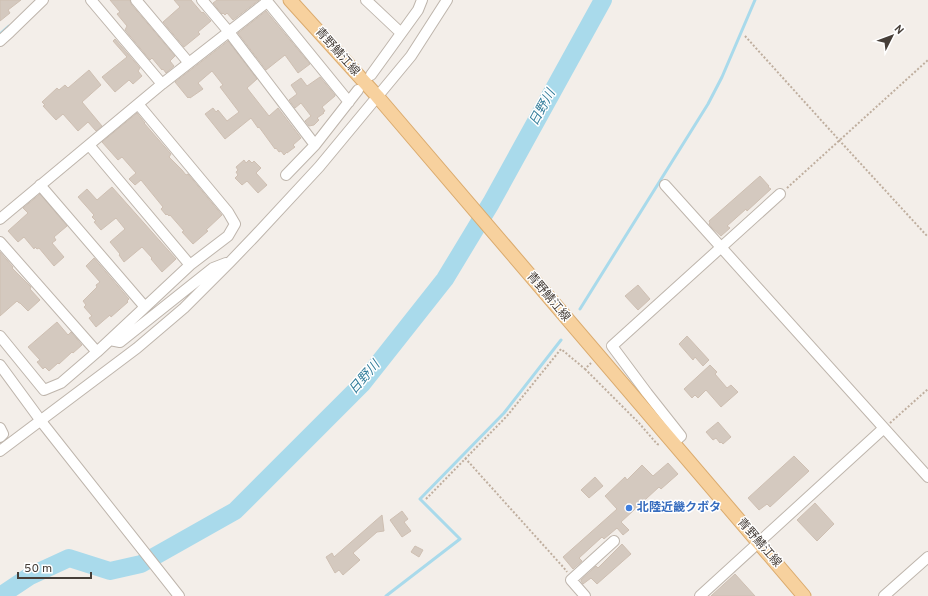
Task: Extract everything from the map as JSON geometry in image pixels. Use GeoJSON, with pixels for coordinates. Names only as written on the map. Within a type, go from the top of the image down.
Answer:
{"type":"FeatureCollection","features":[{"type":"Feature","properties":{"kind":"main road","name":"青野鯖江線"},"geometry":{"type":"LineString","coordinates":[[290,0],[380,100],[804,596]]}},
{"type":"Feature","properties":{"kind":"street"},"geometry":{"type":"LineString","coordinates":[[0,40],[43,0]]}},
{"type":"Feature","properties":{"kind":"street"},"geometry":{"type":"LineString","coordinates":[[91,0],[162,84]]}},
{"type":"Feature","properties":{"kind":"street"},"geometry":{"type":"LineString","coordinates":[[137,0],[189,63]]}},
{"type":"Feature","properties":{"kind":"street"},"geometry":{"type":"LineString","coordinates":[[202,0],[229,32],[315,145]]}},
{"type":"Feature","properties":{"kind":"street"},"geometry":{"type":"LineString","coordinates":[[366,0],[401,33]]}},
{"type":"Feature","properties":{"kind":"street"},"geometry":{"type":"LineString","coordinates":[[371,75],[418,10],[422,0]]}},
{"type":"Feature","properties":{"kind":"street"},"geometry":{"type":"LineString","coordinates":[[0,451],[42,422],[137,348],[184,308],[230,262],[380,100],[411,56],[447,0]]}},
{"type":"Feature","properties":{"kind":"street"},"geometry":{"type":"LineString","coordinates":[[0,219],[162,84],[266,1],[349,102]]}},
{"type":"Feature","properties":{"kind":"street"},"geometry":{"type":"LineString","coordinates":[[286,175],[315,145],[344,110],[358,90]]}},
{"type":"Feature","properties":{"kind":"street"},"geometry":{"type":"LineString","coordinates":[[0,336],[44,390],[61,383],[97,352],[190,265],[228,236],[235,224],[228,212],[138,104]]}},
{"type":"Feature","properties":{"kind":"street"},"geometry":{"type":"LineString","coordinates":[[89,145],[190,265]]}},
{"type":"Feature","properties":{"kind":"street"},"geometry":{"type":"LineString","coordinates":[[40,185],[145,307]]}},
{"type":"Feature","properties":{"kind":"street"},"geometry":{"type":"LineString","coordinates":[[665,185],[928,476]]}},
{"type":"Feature","properties":{"kind":"street"},"geometry":{"type":"LineString","coordinates":[[673,443],[681,436],[612,346],[780,194]]}},
{"type":"Feature","properties":{"kind":"street"},"geometry":{"type":"LineString","coordinates":[[0,242],[97,352]]}},
{"type":"Feature","properties":{"kind":"street"},"geometry":{"type":"LineString","coordinates":[[110,340],[120,342],[213,268],[230,262]]}},
{"type":"Feature","properties":{"kind":"street"},"geometry":{"type":"LineString","coordinates":[[0,365],[42,422],[179,596]]}},
{"type":"Feature","properties":{"kind":"street"},"geometry":{"type":"LineString","coordinates":[[0,428],[3,434],[0,437]]}},
{"type":"Feature","properties":{"kind":"street"},"geometry":{"type":"LineString","coordinates":[[700,596],[884,428]]}},
{"type":"Feature","properties":{"kind":"street"},"geometry":{"type":"LineString","coordinates":[[586,596],[571,580],[614,541]]}},
{"type":"Feature","properties":{"kind":"street"},"geometry":{"type":"LineString","coordinates":[[884,596],[928,557]]}},
{"type":"Feature","properties":{"kind":"path"},"geometry":{"type":"LineString","coordinates":[[745,36],[928,237]]}},
{"type":"Feature","properties":{"kind":"path"},"geometry":{"type":"LineString","coordinates":[[780,194],[928,60]]}},
{"type":"Feature","properties":{"kind":"path"},"geometry":{"type":"LineString","coordinates":[[426,499],[507,416],[561,349],[585,369],[639,423],[657,444],[667,447],[673,443]]}},
{"type":"Feature","properties":{"kind":"path"},"geometry":{"type":"LineString","coordinates":[[585,369],[592,363]]}},
{"type":"Feature","properties":{"kind":"path"},"geometry":{"type":"LineString","coordinates":[[884,428],[928,389]]}},
{"type":"Feature","properties":{"kind":"path"},"geometry":{"type":"LineString","coordinates":[[466,458],[564,568],[571,580]]}},
{"type":"Feature","properties":{"kind":"building"},"geometry":{"type":"Polygon","coordinates":[[[0,0],[21,0],[8,10],[10,13],[0,21],[0,0]]]}},
{"type":"Feature","properties":{"kind":"building"},"geometry":{"type":"Polygon","coordinates":[[[110,0],[130,0],[131,4],[175,56],[170,61],[174,66],[166,73],[152,58],[150,60],[125,30],[127,26],[117,14],[120,12],[110,0]]]}},
{"type":"Feature","properties":{"kind":"building"},"geometry":{"type":"Polygon","coordinates":[[[174,0],[191,0],[211,21],[198,32],[200,34],[184,47],[163,22],[180,7],[174,0]]]}},
{"type":"Feature","properties":{"kind":"building"},"geometry":{"type":"Polygon","coordinates":[[[217,0],[259,0],[233,20],[227,13],[225,15],[223,13],[222,14],[213,3],[217,0]]]}},
{"type":"Feature","properties":{"kind":"building"},"geometry":{"type":"Polygon","coordinates":[[[266,11],[310,64],[298,73],[285,55],[266,70],[238,33],[266,11]]]}},
{"type":"Feature","properties":{"kind":"building"},"geometry":{"type":"Polygon","coordinates":[[[115,39],[140,68],[138,71],[142,76],[133,84],[129,80],[115,92],[102,77],[127,57],[113,41],[115,39]]]}},
{"type":"Feature","properties":{"kind":"building"},"geometry":{"type":"Polygon","coordinates":[[[228,41],[257,79],[247,88],[269,116],[278,108],[301,138],[293,145],[295,147],[284,155],[281,151],[279,152],[276,148],[275,149],[251,118],[225,139],[205,114],[213,108],[216,112],[218,110],[227,121],[239,112],[220,87],[223,85],[212,71],[198,83],[203,89],[190,98],[188,98],[175,82],[228,41]]]}},
{"type":"Feature","properties":{"kind":"building"},"geometry":{"type":"Polygon","coordinates":[[[89,70],[101,85],[82,102],[102,126],[96,131],[88,122],[78,131],[63,114],[56,120],[43,106],[45,105],[42,102],[57,88],[59,90],[65,85],[68,88],[89,70]]]}},
{"type":"Feature","properties":{"kind":"building"},"geometry":{"type":"Polygon","coordinates":[[[320,77],[335,96],[322,107],[325,111],[317,118],[319,120],[314,125],[309,126],[305,121],[311,116],[301,103],[295,108],[289,100],[297,94],[291,85],[301,78],[307,86],[320,77]]]}},
{"type":"Feature","properties":{"kind":"building"},"geometry":{"type":"Polygon","coordinates":[[[137,113],[171,154],[169,157],[186,175],[188,174],[222,215],[206,230],[208,231],[193,244],[170,215],[166,215],[161,209],[163,207],[141,180],[135,185],[129,179],[136,173],[122,157],[118,160],[102,142],[137,113]]]}},
{"type":"Feature","properties":{"kind":"building"},"geometry":{"type":"Polygon","coordinates":[[[244,160],[246,163],[249,160],[252,163],[254,161],[261,168],[256,173],[267,185],[258,193],[247,181],[242,185],[235,178],[238,175],[236,172],[238,170],[236,167],[244,160]]]}},
{"type":"Feature","properties":{"kind":"building"},"geometry":{"type":"Polygon","coordinates":[[[760,176],[771,189],[747,211],[746,209],[727,226],[730,228],[721,236],[711,227],[709,221],[760,176]]]}},
{"type":"Feature","properties":{"kind":"building"},"geometry":{"type":"Polygon","coordinates":[[[112,187],[176,259],[162,272],[142,247],[124,262],[119,255],[120,254],[110,242],[125,229],[116,218],[101,230],[94,222],[96,221],[92,217],[94,215],[78,197],[87,189],[97,200],[112,187]]]}},
{"type":"Feature","properties":{"kind":"building"},"geometry":{"type":"Polygon","coordinates":[[[40,194],[67,226],[54,237],[56,240],[52,243],[64,257],[54,266],[39,248],[37,249],[35,247],[34,249],[24,237],[18,242],[8,231],[28,213],[23,208],[40,194]]]}},
{"type":"Feature","properties":{"kind":"building"},"geometry":{"type":"Polygon","coordinates":[[[0,252],[13,267],[12,268],[31,287],[30,289],[40,300],[28,311],[17,301],[0,316],[0,252]]]}},
{"type":"Feature","properties":{"kind":"building"},"geometry":{"type":"Polygon","coordinates":[[[94,258],[129,299],[127,301],[128,302],[111,317],[110,315],[96,327],[89,318],[92,316],[84,307],[86,305],[83,301],[100,282],[86,266],[94,258]]]}},
{"type":"Feature","properties":{"kind":"building"},"geometry":{"type":"Polygon","coordinates":[[[638,285],[650,299],[638,310],[625,296],[638,285]]]}},
{"type":"Feature","properties":{"kind":"building"},"geometry":{"type":"Polygon","coordinates":[[[57,322],[68,335],[71,332],[82,345],[49,371],[45,367],[43,369],[37,362],[40,360],[28,347],[57,322]]]}},
{"type":"Feature","properties":{"kind":"building"},"geometry":{"type":"Polygon","coordinates":[[[687,336],[709,360],[703,366],[695,357],[693,360],[679,344],[687,336]]]}},
{"type":"Feature","properties":{"kind":"building"},"geometry":{"type":"Polygon","coordinates":[[[710,365],[717,372],[715,374],[727,388],[731,385],[738,392],[721,407],[706,390],[698,398],[695,395],[692,398],[684,389],[710,365]]]}},
{"type":"Feature","properties":{"kind":"building"},"geometry":{"type":"Polygon","coordinates":[[[718,422],[731,437],[723,444],[716,438],[713,440],[706,432],[718,422]]]}},
{"type":"Feature","properties":{"kind":"building"},"geometry":{"type":"Polygon","coordinates":[[[794,456],[809,471],[770,507],[767,504],[759,510],[748,498],[794,456]]]}},
{"type":"Feature","properties":{"kind":"building"},"geometry":{"type":"Polygon","coordinates":[[[668,463],[678,474],[661,489],[659,487],[621,522],[629,530],[623,535],[617,528],[604,539],[602,537],[579,558],[582,561],[573,569],[563,557],[617,509],[605,496],[625,477],[627,480],[642,465],[653,476],[668,463]]]}},
{"type":"Feature","properties":{"kind":"building"},"geometry":{"type":"Polygon","coordinates":[[[595,477],[603,486],[589,498],[581,490],[595,477]]]}},
{"type":"Feature","properties":{"kind":"building"},"geometry":{"type":"Polygon","coordinates":[[[815,503],[834,524],[817,541],[797,520],[815,503]]]}},
{"type":"Feature","properties":{"kind":"building"},"geometry":{"type":"Polygon","coordinates":[[[402,511],[408,519],[404,522],[411,531],[402,537],[390,520],[402,511]]]}},
{"type":"Feature","properties":{"kind":"building"},"geometry":{"type":"Polygon","coordinates":[[[382,515],[384,531],[377,532],[353,553],[360,560],[343,575],[339,570],[335,573],[326,557],[332,553],[334,557],[382,515]]]}},
{"type":"Feature","properties":{"kind":"building"},"geometry":{"type":"Polygon","coordinates":[[[622,544],[631,554],[597,584],[591,578],[583,584],[581,580],[596,566],[598,568],[622,544]]]}},
{"type":"Feature","properties":{"kind":"building"},"geometry":{"type":"Polygon","coordinates":[[[415,546],[423,550],[419,557],[411,552],[415,546]]]}},
{"type":"Feature","properties":{"kind":"building"},"geometry":{"type":"Polygon","coordinates":[[[735,574],[755,596],[711,596],[735,574]]]}},
{"type":"Feature","properties":{"kind":"waterway","name":"日野川"},"geometry":{"type":"LineString","coordinates":[[0,596],[30,576],[69,558],[110,571],[141,564],[235,511],[362,384],[445,279],[491,203],[603,0]]}},
{"type":"Feature","properties":{"kind":"waterway"},"geometry":{"type":"LineString","coordinates":[[580,309],[708,104],[722,77],[755,0]]}},
{"type":"Feature","properties":{"kind":"waterway"},"geometry":{"type":"LineString","coordinates":[[0,34],[9,26]]}},
{"type":"Feature","properties":{"kind":"waterway"},"geometry":{"type":"LineString","coordinates":[[386,596],[460,539],[420,499],[504,413],[561,340]]}},
{"type":"Feature","properties":{"kind":"place","name":"北陸近畿クボタ"},"geometry":{"type":"Point","coordinates":[629,508]}}]}
